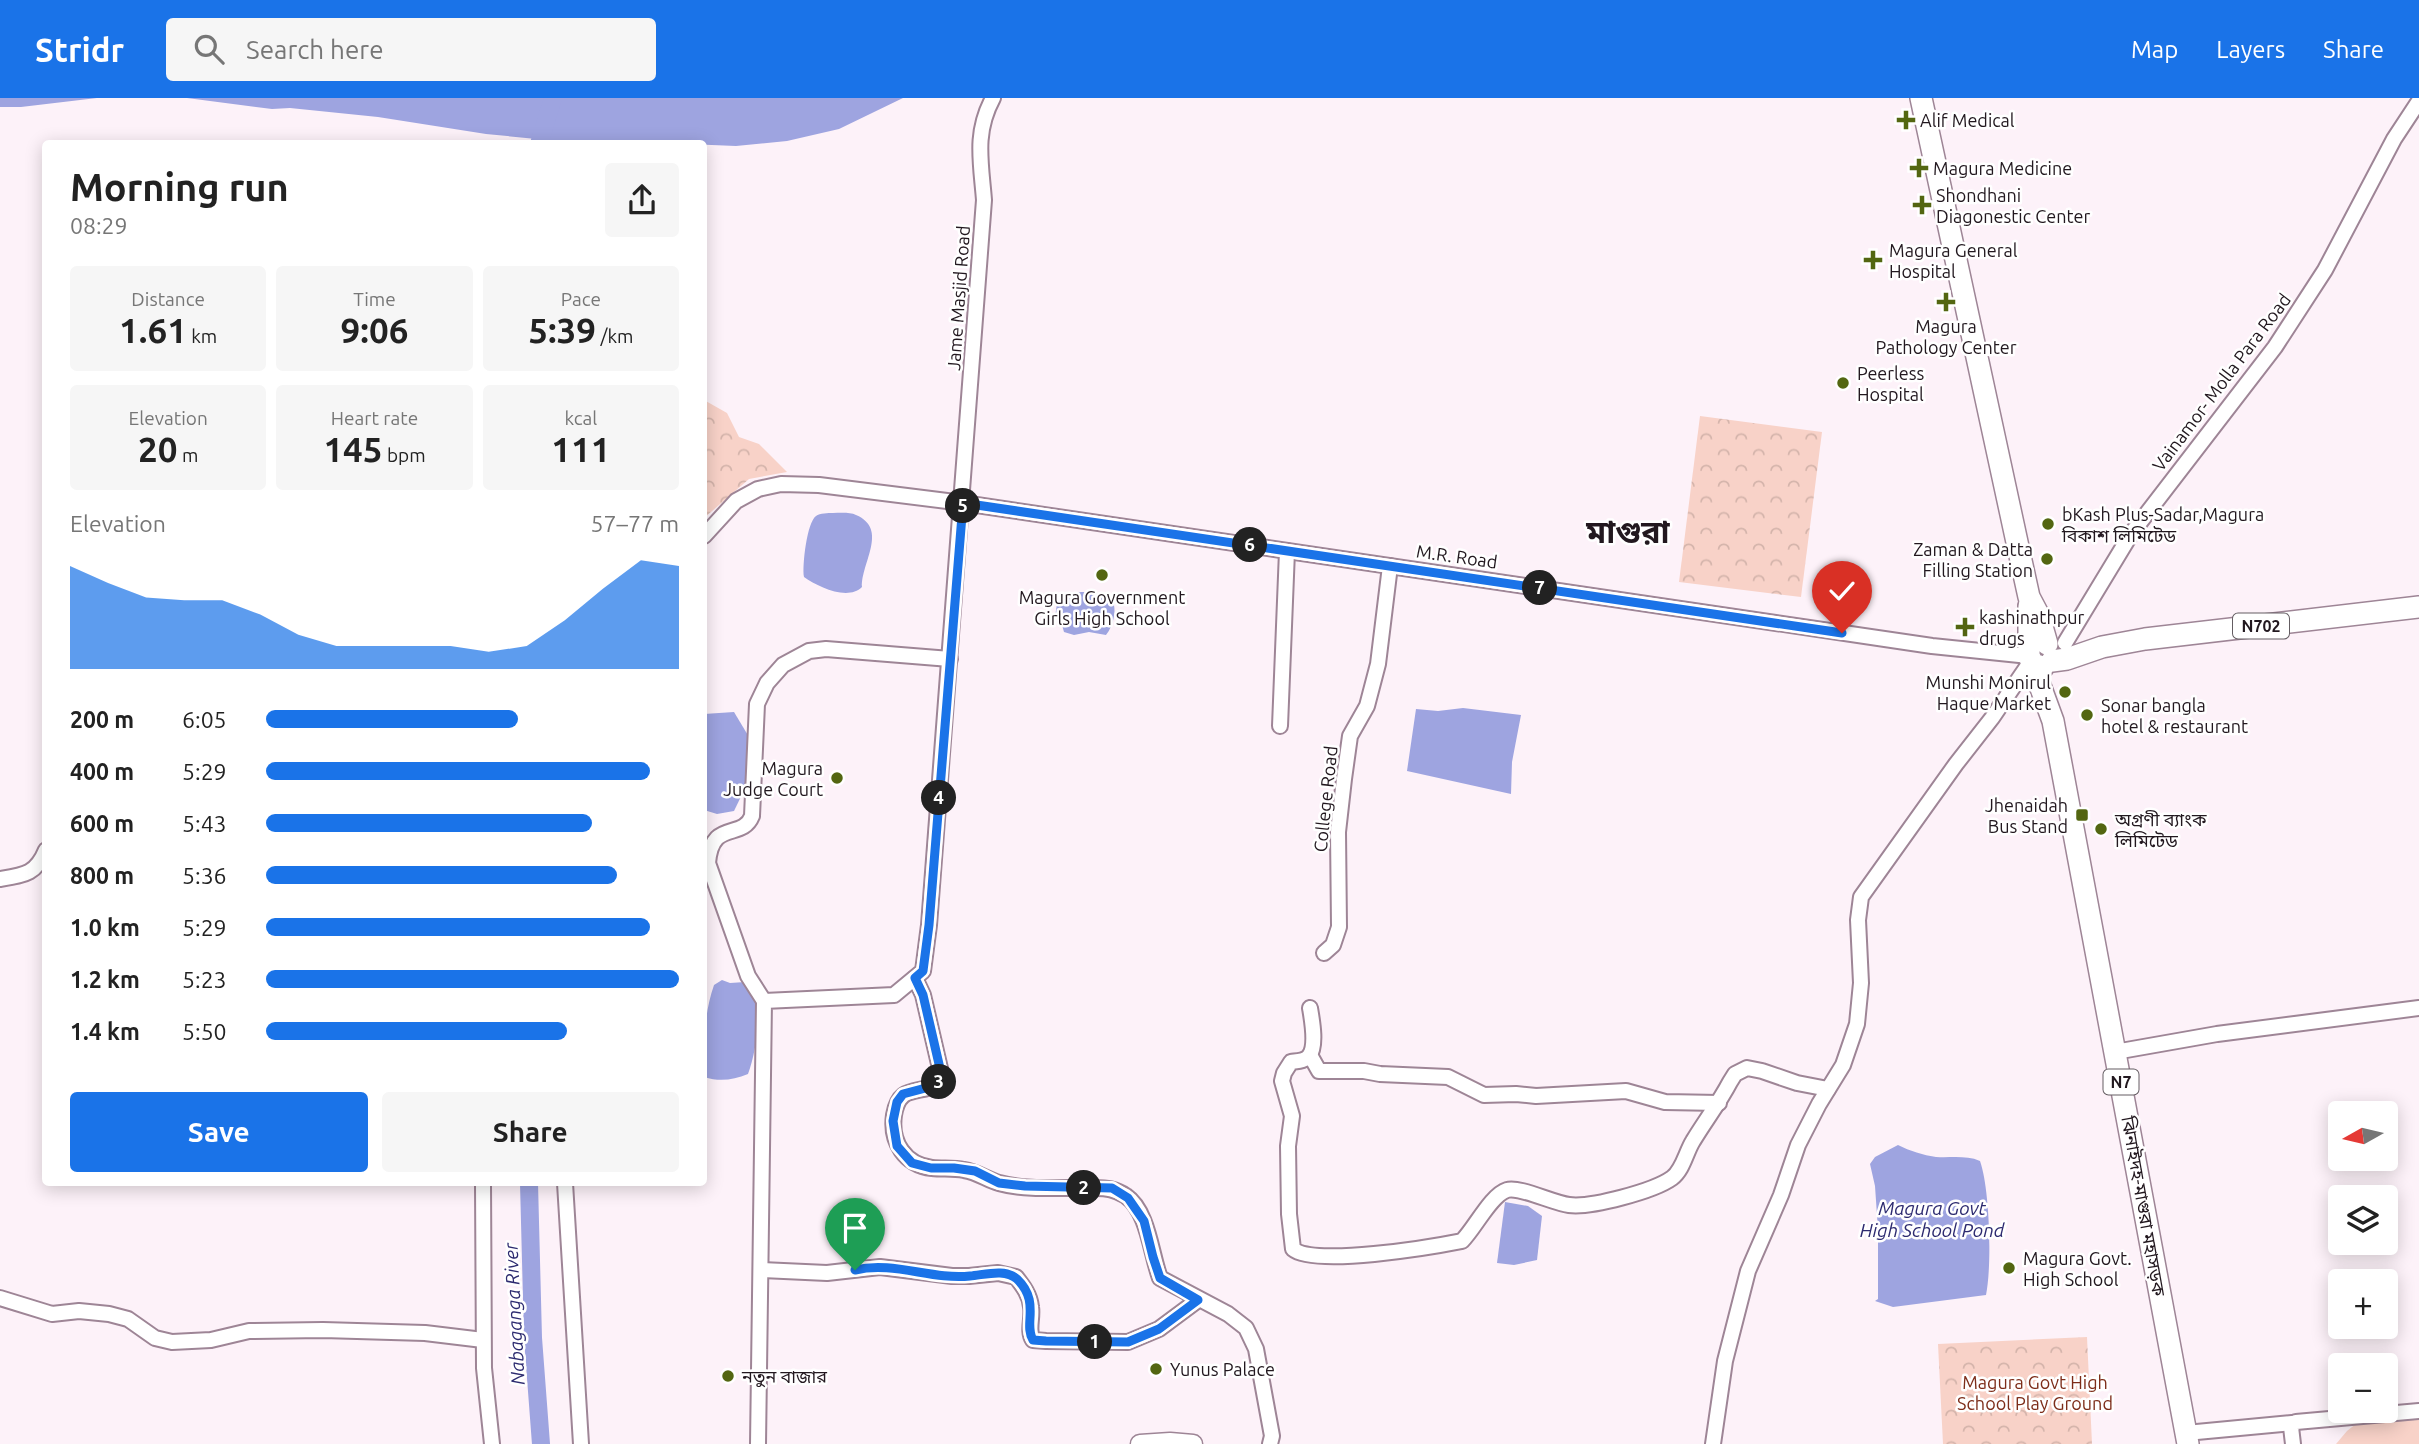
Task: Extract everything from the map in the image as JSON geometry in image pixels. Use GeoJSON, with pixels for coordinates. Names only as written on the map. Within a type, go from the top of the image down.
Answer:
{"type":"FeatureCollection","features":[{"type":"Feature","properties":{"kind":"highway","name":"N7"},"geometry":{"type":"LineString","coordinates":[[1921,98],[2029,597],[2039,616],[2044,653]]}},
{"type":"Feature","properties":{"kind":"highway","name":"N702"},"geometry":{"type":"LineString","coordinates":[[2044,653],[2419,607]]}},
{"type":"Feature","properties":{"kind":"highway","name":"ঝিনাইদহ-মাগুরা মহাসড়ক"},"geometry":{"type":"LineString","coordinates":[[2044,653],[2053,721],[2187,1438]]}},
{"type":"Feature","properties":{"kind":"main road"},"geometry":{"type":"LineString","coordinates":[[1140,1444],[1193,1444]]}},
{"type":"Feature","properties":{"kind":"street","name":"Jame Masjid Road"},"geometry":{"type":"LineString","coordinates":[[915,978],[923,971],[929,925],[963,503],[984,200],[979,142],[993,98]]}},
{"type":"Feature","properties":{"kind":"street","name":"Vainamor- Molla Para Road"},"geometry":{"type":"LineString","coordinates":[[1713,1444],[1725,1361],[1748,1270],[1781,1195],[1798,1145],[1843,1065],[1857,1024],[1861,983],[1858,920],[1861,897],[1956,764],[2044,653],[2131,534],[2283,336],[2325,270],[2394,139],[2419,101]]}},
{"type":"Feature","properties":{"kind":"street","name":"M.R. Road"},"geometry":{"type":"LineString","coordinates":[[707,533],[736,501],[758,489],[781,484],[819,485],[963,503],[1932,646],[2044,653]]}},
{"type":"Feature","properties":{"kind":"street"},"geometry":{"type":"LineString","coordinates":[[1280,726],[1287,551]]}},
{"type":"Feature","properties":{"kind":"street","name":"College Road"},"geometry":{"type":"LineString","coordinates":[[1324,953],[1333,946],[1339,927],[1338,832],[1350,736],[1367,706],[1378,664],[1390,566]]}},
{"type":"Feature","properties":{"kind":"street"},"geometry":{"type":"LineString","coordinates":[[758,1444],[764,1001],[748,976],[708,863],[709,851],[715,839],[724,831],[744,827],[752,816],[757,704],[767,683],[789,661],[817,650],[950,659]]}},
{"type":"Feature","properties":{"kind":"street"},"geometry":{"type":"LineString","coordinates":[[0,879],[31,872],[42,859]]}},
{"type":"Feature","properties":{"kind":"street"},"geometry":{"type":"LineString","coordinates":[[764,1001],[894,995],[915,978],[923,995],[942,1077],[937,1085],[903,1094],[897,1102],[893,1121],[897,1146],[912,1163],[931,1168],[975,1171],[999,1183],[1025,1186],[1112,1188],[1128,1198],[1144,1221],[1160,1278],[1228,1314],[1246,1328],[1256,1349],[1272,1436],[1270,1444]]}},
{"type":"Feature","properties":{"kind":"street"},"geometry":{"type":"LineString","coordinates":[[1310,1008],[1310,1055],[1292,1062],[1282,1081],[1292,1116],[1288,1146],[1289,1214],[1293,1249],[1298,1254],[1359,1256],[1462,1241],[1492,1201],[1505,1190],[1529,1192],[1544,1200],[1571,1206],[1590,1206],[1655,1185],[1672,1177],[1735,1074],[1747,1068],[1828,1089]]}},
{"type":"Feature","properties":{"kind":"street"},"geometry":{"type":"LineString","coordinates":[[2115,1052],[2217,1034],[2419,1008]]}},
{"type":"Feature","properties":{"kind":"street"},"geometry":{"type":"LineString","coordinates":[[1310,1055],[1319,1071],[1448,1077],[1484,1095],[1536,1096],[1626,1091],[1665,1102],[1718,1103]]}},
{"type":"Feature","properties":{"kind":"street"},"geometry":{"type":"LineString","coordinates":[[483,1186],[484,1368],[492,1444]]}},
{"type":"Feature","properties":{"kind":"street"},"geometry":{"type":"LineString","coordinates":[[565,1186],[581,1444]]}},
{"type":"Feature","properties":{"kind":"street"},"geometry":{"type":"LineString","coordinates":[[761,1270],[827,1273],[880,1267],[952,1276],[998,1273],[1016,1277],[1028,1294],[1031,1305],[1030,1335],[1033,1340],[1046,1341],[1128,1342],[1159,1329],[1198,1300]]}},
{"type":"Feature","properties":{"kind":"street"},"geometry":{"type":"LineString","coordinates":[[0,1298],[52,1314],[79,1311],[109,1314],[128,1319],[155,1338],[172,1342],[211,1340],[249,1331],[346,1330],[425,1333],[484,1340]]}},
{"type":"Feature","properties":{"kind":"street"},"geometry":{"type":"LineString","coordinates":[[2187,1438],[2292,1423],[2419,1411]]}},
{"type":"Feature","properties":{"kind":"street"},"geometry":{"type":"LineString","coordinates":[[2292,1423],[2293,1444]]}},
{"type":"Feature","properties":{"kind":"green space"},"geometry":{"type":"Polygon","coordinates":[[[707,402],[727,413],[739,437],[759,444],[787,472],[749,479],[707,515],[707,402]]]}},
{"type":"Feature","properties":{"kind":"green space"},"geometry":{"type":"Polygon","coordinates":[[[1700,416],[1822,432],[1801,597],[1679,582],[1700,416]]]}},
{"type":"Feature","properties":{"kind":"green space","name":"Magura Govt High School Play Ground"},"geometry":{"type":"Polygon","coordinates":[[[2087,1337],[2092,1444],[1943,1444],[1938,1344],[2087,1337]]]}},
{"type":"Feature","properties":{"kind":"green space"},"geometry":{"type":"Polygon","coordinates":[[[2419,1407],[2419,1444],[2336,1444],[2357,1423],[2398,1423],[2398,1411],[2419,1407]]]}},
{"type":"Feature","properties":{"kind":"water"},"geometry":{"type":"Polygon","coordinates":[[[0,98],[97,98],[0,107],[0,98]]]}},
{"type":"Feature","properties":{"kind":"water"},"geometry":{"type":"Polygon","coordinates":[[[187,98],[903,98],[839,129],[787,141],[736,146],[707,145],[707,140],[547,140],[486,134],[378,117],[290,108],[272,109],[187,98]]]}},
{"type":"Feature","properties":{"kind":"water"},"geometry":{"type":"Polygon","coordinates":[[[820,514],[856,515],[866,521],[871,529],[871,547],[862,587],[849,593],[833,591],[804,577],[806,545],[813,520],[820,514]]]}},
{"type":"Feature","properties":{"kind":"water"},"geometry":{"type":"Polygon","coordinates":[[[1081,592],[1104,595],[1113,602],[1114,616],[1106,635],[1089,632],[1074,635],[1064,632],[1055,617],[1058,597],[1081,592]]]}},
{"type":"Feature","properties":{"kind":"water"},"geometry":{"type":"Polygon","coordinates":[[[1463,708],[1521,715],[1512,762],[1511,794],[1407,771],[1416,709],[1438,711],[1463,708]]]}},
{"type":"Feature","properties":{"kind":"water"},"geometry":{"type":"Polygon","coordinates":[[[734,712],[749,737],[748,782],[734,811],[717,814],[707,811],[707,714],[734,712]]]}},
{"type":"Feature","properties":{"kind":"water"},"geometry":{"type":"Polygon","coordinates":[[[722,980],[730,983],[745,982],[755,999],[758,1028],[753,1058],[748,1074],[732,1079],[707,1078],[707,1014],[714,985],[722,980]]]}},
{"type":"Feature","properties":{"kind":"water","name":"Magura Govt High School Pond"},"geometry":{"type":"Polygon","coordinates":[[[1898,1145],[1931,1156],[1964,1157],[1980,1161],[1989,1228],[1986,1295],[1893,1307],[1875,1301],[1878,1299],[1878,1230],[1875,1186],[1870,1164],[1875,1157],[1898,1145]]]}},
{"type":"Feature","properties":{"kind":"water"},"geometry":{"type":"Polygon","coordinates":[[[1505,1202],[1528,1206],[1542,1216],[1537,1260],[1514,1265],[1497,1263],[1505,1202]]]}},
{"type":"Feature","properties":{"kind":"waterway","name":"Nabaganga River"},"geometry":{"type":"LineString","coordinates":[[540,140],[553,98]]}},
{"type":"Feature","properties":{"kind":"waterway","name":"Nabaganga River"},"geometry":{"type":"LineString","coordinates":[[529,1186],[533,1338],[541,1444]]}},
{"type":"Feature","properties":{"kind":"place","name":"Alif Medical"},"geometry":{"type":"Point","coordinates":[1906,120]}},
{"type":"Feature","properties":{"kind":"place","name":"Magura Medicine"},"geometry":{"type":"Point","coordinates":[1919,168]}},
{"type":"Feature","properties":{"kind":"place","name":"Shondhani Diagonestic Center"},"geometry":{"type":"Point","coordinates":[1922,205]}},
{"type":"Feature","properties":{"kind":"place","name":"Magura General Hospital"},"geometry":{"type":"Point","coordinates":[1873,260]}},
{"type":"Feature","properties":{"kind":"place","name":"Magura Pathology Center"},"geometry":{"type":"Point","coordinates":[1946,302]}},
{"type":"Feature","properties":{"kind":"place","name":"Peerless Hospital"},"geometry":{"type":"Point","coordinates":[1843,383]}},
{"type":"Feature","properties":{"kind":"place","name":"bKash Plus-Sadar,Magura বিকাশ লিমিটেড"},"geometry":{"type":"Point","coordinates":[2048,524]}},
{"type":"Feature","properties":{"kind":"place","name":"Zaman & Datta Filling Station"},"geometry":{"type":"Point","coordinates":[2047,559]}},
{"type":"Feature","properties":{"kind":"place","name":"Magura Government Girls High School"},"geometry":{"type":"Point","coordinates":[1102,575]}},
{"type":"Feature","properties":{"kind":"place","name":"kashinathpur drugs"},"geometry":{"type":"Point","coordinates":[1965,627]}},
{"type":"Feature","properties":{"kind":"place","name":"Munshi Monirul Haque Market"},"geometry":{"type":"Point","coordinates":[2065,692]}},
{"type":"Feature","properties":{"kind":"place","name":"Sonar bangla hotel & restaurant"},"geometry":{"type":"Point","coordinates":[2087,715]}},
{"type":"Feature","properties":{"kind":"place","name":"Magura Judge Court"},"geometry":{"type":"Point","coordinates":[837,778]}},
{"type":"Feature","properties":{"kind":"place","name":"Jhenaidah Bus Stand"},"geometry":{"type":"Point","coordinates":[2082,815]}},
{"type":"Feature","properties":{"kind":"place","name":"অগ্রণী ব্যাংক লিমিটেড"},"geometry":{"type":"Point","coordinates":[2101,829]}},
{"type":"Feature","properties":{"kind":"place","name":"Magura Govt. High School"},"geometry":{"type":"Point","coordinates":[2009,1268]}},
{"type":"Feature","properties":{"kind":"place","name":"Yunus Palace"},"geometry":{"type":"Point","coordinates":[1156,1369]}},
{"type":"Feature","properties":{"kind":"place","name":"নতুন বাজার"},"geometry":{"type":"Point","coordinates":[728,1376]}},
{"type":"Feature","properties":{"kind":"district","name":"মাগুরা"},"geometry":{"type":"Point","coordinates":[1628,531]}},
{"type":"Feature","properties":{"kind":"route"},"geometry":{"type":"LineString","coordinates":[[855,1270],[880,1267],[952,1276],[998,1273],[1016,1277],[1028,1294],[1031,1305],[1030,1335],[1033,1340],[1128,1342],[1159,1329],[1198,1300],[1160,1278],[1144,1221],[1128,1198],[1112,1188],[999,1183],[975,1171],[931,1168],[912,1163],[897,1146],[893,1121],[897,1102],[903,1094],[937,1085],[942,1077],[923,995],[915,978],[923,971],[929,925],[963,503],[1842,633]]}}]}
